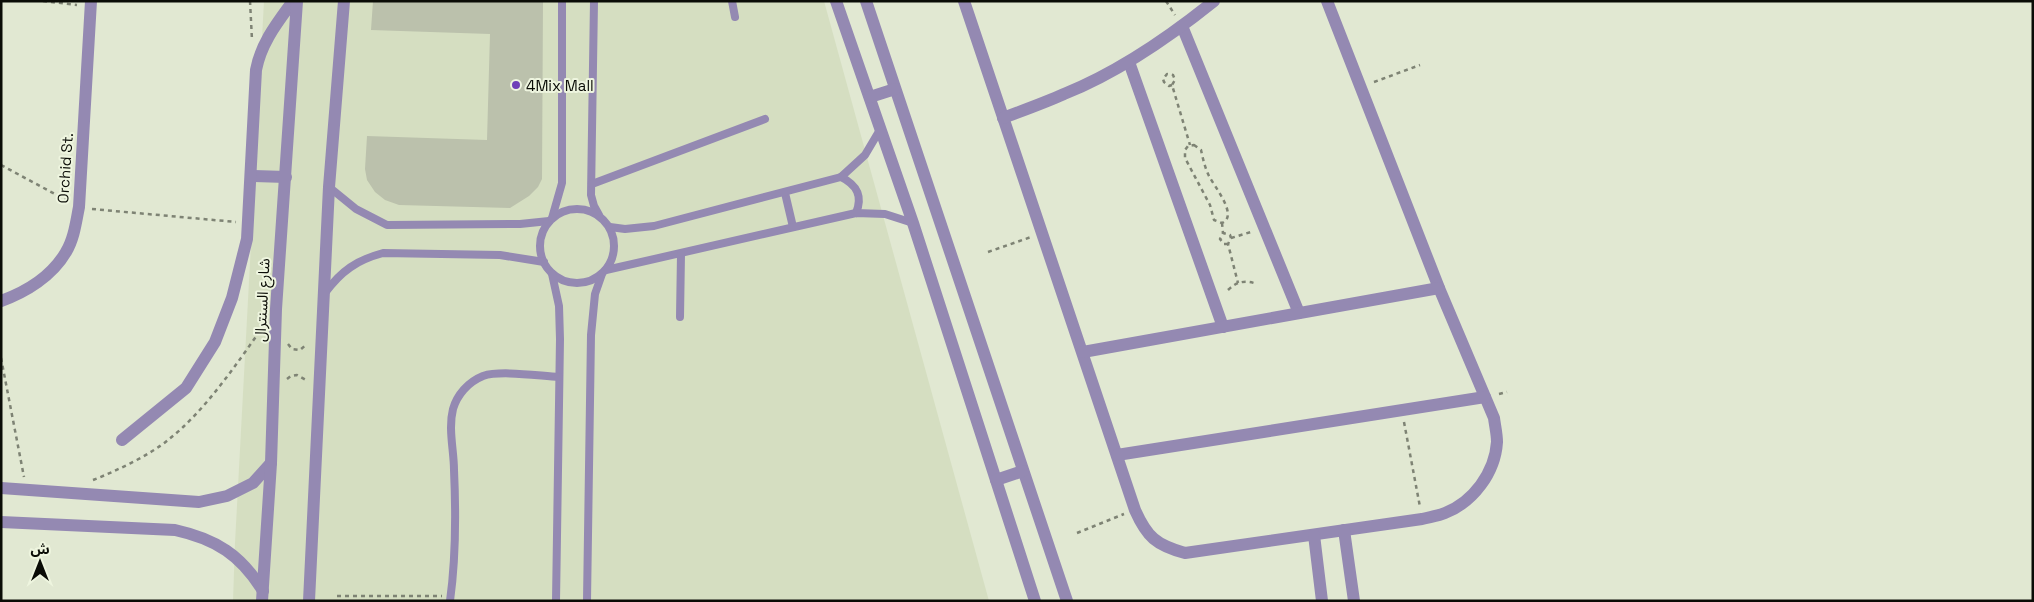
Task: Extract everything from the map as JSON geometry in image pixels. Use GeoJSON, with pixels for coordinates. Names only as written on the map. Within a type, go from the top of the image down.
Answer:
{"type":"FeatureCollection","features":[{"type":"Feature","properties":{"kind":"street"},"geometry":{"type":"LineString","coordinates":[[122,440],[186,388],[215,342],[232,298],[247,239],[256,70],[259,55],[268,36],[293,1]]}},
{"type":"Feature","properties":{"kind":"street","name":"شارع السنترال"},"geometry":{"type":"LineString","coordinates":[[262,596],[271,463],[276,308],[297,1]]}},
{"type":"Feature","properties":{"kind":"street"},"geometry":{"type":"LineString","coordinates":[[309,601],[329,187],[344,1]]}},
{"type":"Feature","properties":{"kind":"street"},"geometry":{"type":"LineString","coordinates":[[836,1],[913,223],[1035,601]]}},
{"type":"Feature","properties":{"kind":"street"},"geometry":{"type":"LineString","coordinates":[[866,1],[1067,601]]}},
{"type":"Feature","properties":{"kind":"street"},"geometry":{"type":"LineString","coordinates":[[1003,118],[1066,94],[1129,62],[1182,26],[1214,1]]}},
{"type":"Feature","properties":{"kind":"street"},"geometry":{"type":"LineString","coordinates":[[965,2],[1135,510],[1150,536],[1166,548],[1185,553],[1422,519],[1445,514],[1465,502],[1481,485],[1492,464],[1497,442],[1494,418],[1440,288],[1327,1]]}},
{"type":"Feature","properties":{"kind":"street","name":"Orchid St."},"geometry":{"type":"LineString","coordinates":[[1,300],[16,296],[37,283],[55,266],[66,252],[79,207],[91,4]]}},
{"type":"Feature","properties":{"kind":"street"},"geometry":{"type":"LineString","coordinates":[[1182,26],[1299,313]]}},
{"type":"Feature","properties":{"kind":"street"},"geometry":{"type":"LineString","coordinates":[[1129,62],[1223,327]]}},
{"type":"Feature","properties":{"kind":"street"},"geometry":{"type":"LineString","coordinates":[[870,97],[895,89]]}},
{"type":"Feature","properties":{"kind":"street"},"geometry":{"type":"LineString","coordinates":[[251,176],[286,177]]}},
{"type":"Feature","properties":{"kind":"street"},"geometry":{"type":"LineString","coordinates":[[1082,352],[1440,288]]}},
{"type":"Feature","properties":{"kind":"street"},"geometry":{"type":"LineString","coordinates":[[1117,455],[1485,397]]}},
{"type":"Feature","properties":{"kind":"street"},"geometry":{"type":"LineString","coordinates":[[1,488],[199,502],[227,496],[253,483],[271,463]]}},
{"type":"Feature","properties":{"kind":"street"},"geometry":{"type":"LineString","coordinates":[[996,480],[1023,471]]}},
{"type":"Feature","properties":{"kind":"street"},"geometry":{"type":"LineString","coordinates":[[1,522],[176,530],[198,535],[237,558],[253,574],[262,596]]}},
{"type":"Feature","properties":{"kind":"street"},"geometry":{"type":"LineString","coordinates":[[1344,530],[1354,601]]}},
{"type":"Feature","properties":{"kind":"street"},"geometry":{"type":"LineString","coordinates":[[1314,535],[1322,601]]}},
{"type":"Feature","properties":{"kind":"lane"},"geometry":{"type":"LineString","coordinates":[[556,601],[559,306],[552,274],[544,262],[540,245],[541,237],[551,220],[562,183],[562,1]]}},
{"type":"Feature","properties":{"kind":"lane"},"geometry":{"type":"LineString","coordinates":[[587,601],[591,335],[595,294],[614,254],[615,244],[610,227],[599,215],[592,200],[594,1]]}},
{"type":"Feature","properties":{"kind":"lane"},"geometry":{"type":"LineString","coordinates":[[732,1],[736,17]]}},
{"type":"Feature","properties":{"kind":"lane"},"geometry":{"type":"LineString","coordinates":[[592,184],[765,120]]}},
{"type":"Feature","properties":{"kind":"lane"},"geometry":{"type":"LineString","coordinates":[[610,227],[625,229],[654,226],[841,177],[865,155],[880,128]]}},
{"type":"Feature","properties":{"kind":"lane"},"geometry":{"type":"LineString","coordinates":[[841,177],[850,181],[856,188],[859,196],[859,205],[856,213]]}},
{"type":"Feature","properties":{"kind":"lane"},"geometry":{"type":"LineString","coordinates":[[329,187],[356,209],[387,225],[520,224],[551,220],[570,209],[590,211],[599,215]]}},
{"type":"Feature","properties":{"kind":"lane"},"geometry":{"type":"LineString","coordinates":[[785,193],[793,227]]}},
{"type":"Feature","properties":{"kind":"lane"},"geometry":{"type":"LineString","coordinates":[[552,274],[568,282],[577,283],[594,279],[604,272],[856,213],[885,214],[913,223]]}},
{"type":"Feature","properties":{"kind":"lane"},"geometry":{"type":"LineString","coordinates":[[324,295],[335,279],[349,267],[365,258],[383,253],[500,255],[544,262]]}},
{"type":"Feature","properties":{"kind":"lane"},"geometry":{"type":"LineString","coordinates":[[680,317],[681,254]]}},
{"type":"Feature","properties":{"kind":"lane"},"geometry":{"type":"LineString","coordinates":[[450,598],[455,511],[451,426],[453,410],[459,395],[469,384],[483,376],[499,374],[559,377]]}},
{"type":"Feature","properties":{"kind":"path"},"geometry":{"type":"LineString","coordinates":[[43,1],[91,4]]}},
{"type":"Feature","properties":{"kind":"path"},"geometry":{"type":"LineString","coordinates":[[250,1],[252,48]]}},
{"type":"Feature","properties":{"kind":"path"},"geometry":{"type":"LineString","coordinates":[[1360,87],[1420,65]]}},
{"type":"Feature","properties":{"kind":"path"},"geometry":{"type":"LineString","coordinates":[[1172,85],[1168,86],[1164,82],[1167,74],[1175,77],[1172,85],[1190,145]]}},
{"type":"Feature","properties":{"kind":"path"},"geometry":{"type":"LineString","coordinates":[[1190,145],[1197,146],[1201,150],[1208,175],[1226,204],[1228,218],[1222,223]]}},
{"type":"Feature","properties":{"kind":"path"},"geometry":{"type":"LineString","coordinates":[[1190,145],[1185,150],[1185,158],[1210,205],[1214,220],[1222,223]]}},
{"type":"Feature","properties":{"kind":"path"},"geometry":{"type":"LineString","coordinates":[[1,165],[79,207],[248,224]]}},
{"type":"Feature","properties":{"kind":"path"},"geometry":{"type":"LineString","coordinates":[[1222,223],[1223,234],[1220,239],[1228,244]]}},
{"type":"Feature","properties":{"kind":"path"},"geometry":{"type":"LineString","coordinates":[[1238,283],[1228,244],[1231,238],[1264,228]]}},
{"type":"Feature","properties":{"kind":"path"},"geometry":{"type":"LineString","coordinates":[[988,252],[1043,233]]}},
{"type":"Feature","properties":{"kind":"path"},"geometry":{"type":"LineString","coordinates":[[1223,234],[1230,235],[1231,238]]}},
{"type":"Feature","properties":{"kind":"path"},"geometry":{"type":"LineString","coordinates":[[1228,290],[1238,283],[1251,282],[1257,284]]}},
{"type":"Feature","properties":{"kind":"path"},"geometry":{"type":"LineString","coordinates":[[91,481],[118,470],[168,441],[208,400],[276,308]]}},
{"type":"Feature","properties":{"kind":"path"},"geometry":{"type":"LineString","coordinates":[[286,336],[287,344],[292,349],[300,350],[306,346],[309,339]]}},
{"type":"Feature","properties":{"kind":"path"},"geometry":{"type":"LineString","coordinates":[[1,358],[26,490]]}},
{"type":"Feature","properties":{"kind":"path"},"geometry":{"type":"LineString","coordinates":[[1402,410],[1422,519]]}},
{"type":"Feature","properties":{"kind":"path"},"geometry":{"type":"LineString","coordinates":[[1077,533],[1135,510]]}},
{"type":"Feature","properties":{"kind":"path"},"geometry":{"type":"LineString","coordinates":[[337,596],[450,598]]}},
{"type":"Feature","properties":{"kind":"shaded area"},"geometry":{"type":"Polygon","coordinates":[[[264,1],[824,1],[989,601],[233,601],[264,1]]]}},
{"type":"Feature","properties":{"kind":"building","name":"4Mix Mall"},"geometry":{"type":"Polygon","coordinates":[[[373,1],[543,1],[542,179],[538,187],[529,196],[510,208],[399,205],[385,200],[375,192],[367,180],[365,169],[367,136],[487,140],[490,34],[371,30],[373,1]]]}},
{"type":"Feature","properties":{"kind":"place","name":"4Mix Mall"},"geometry":{"type":"Point","coordinates":[516,85]}}]}
